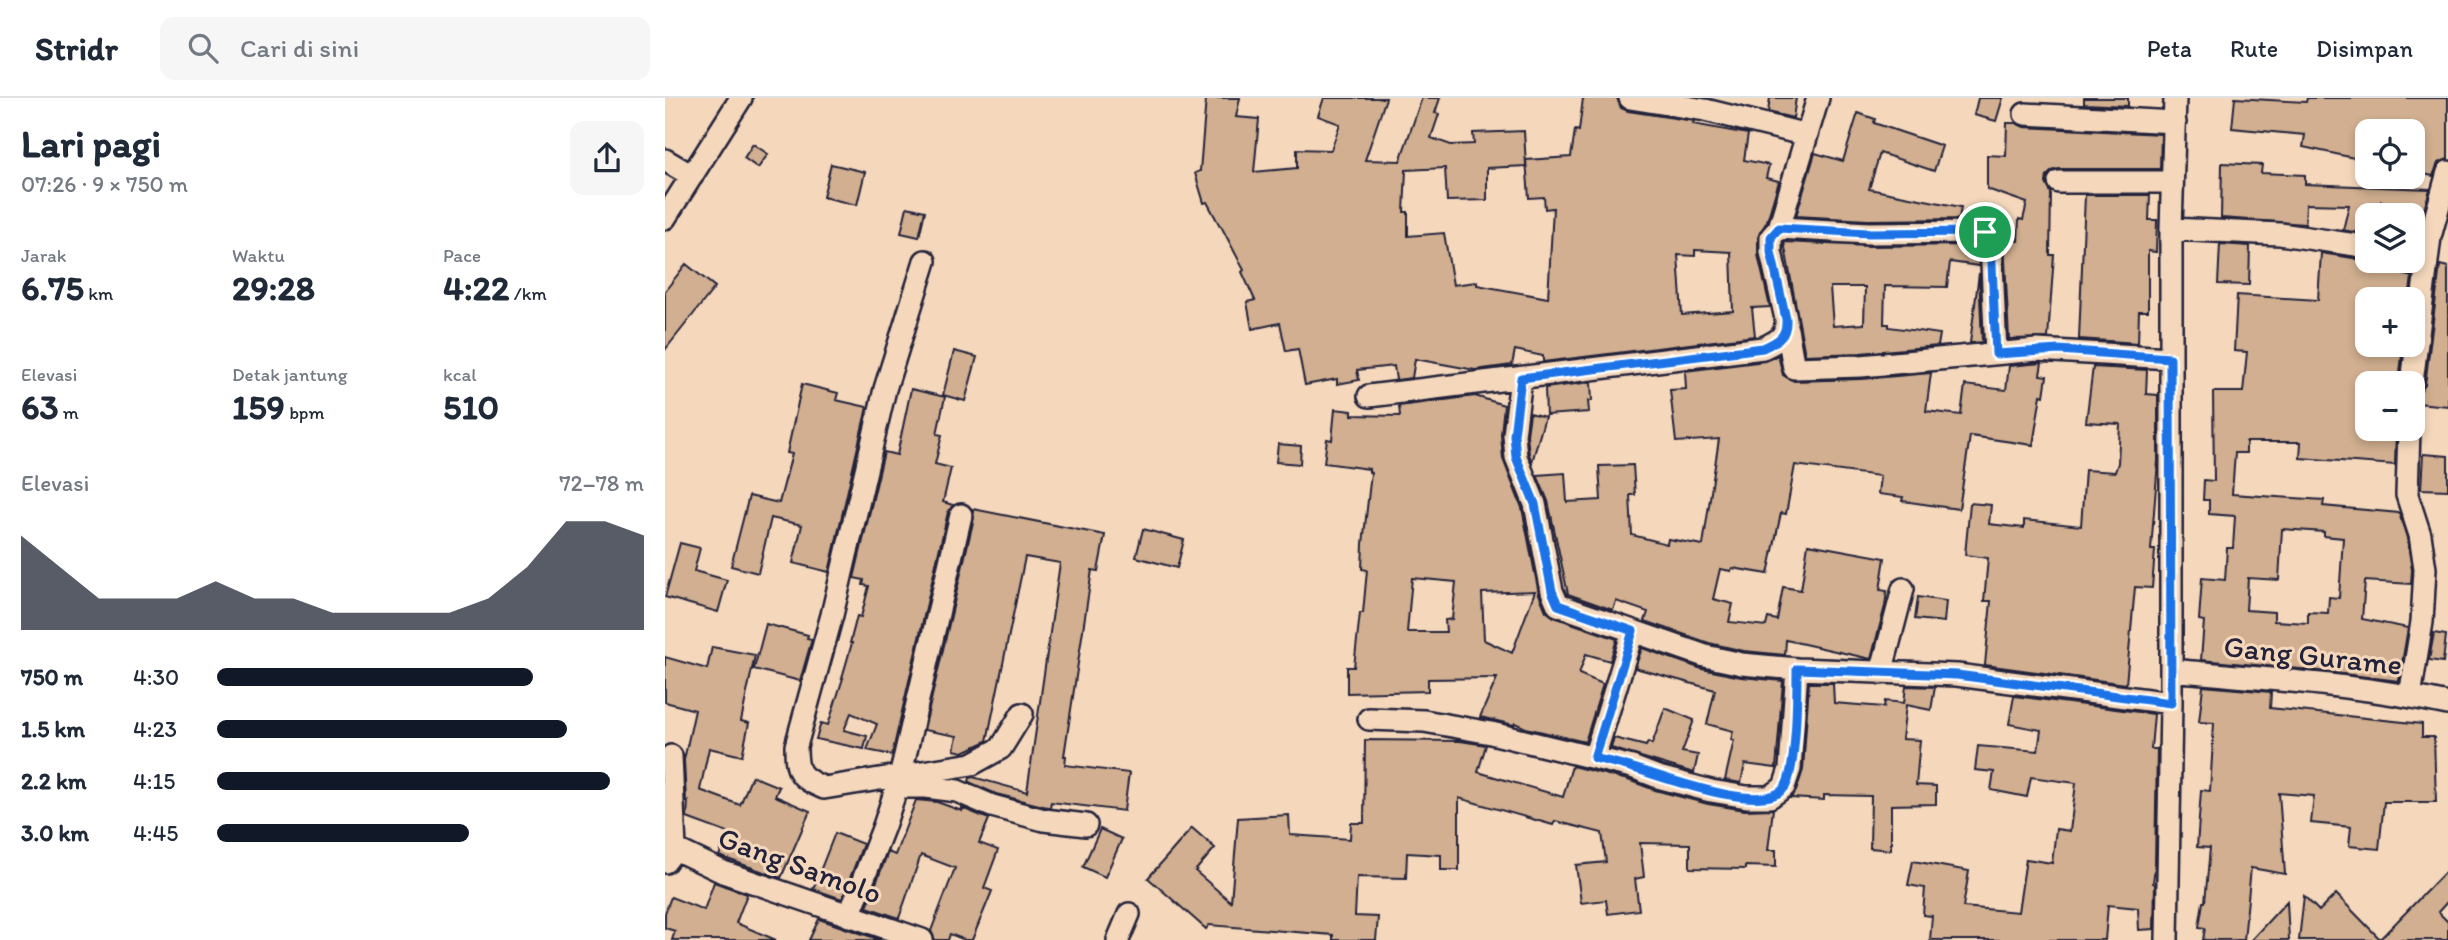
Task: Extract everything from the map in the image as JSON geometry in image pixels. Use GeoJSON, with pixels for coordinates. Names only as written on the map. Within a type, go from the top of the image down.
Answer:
{"type":"FeatureCollection","features":[{"type":"Feature","properties":{"kind":"street"},"geometry":{"type":"LineString","coordinates":[[665,218],[741,98]]}},
{"type":"Feature","properties":{"kind":"street"},"geometry":{"type":"LineString","coordinates":[[1630,98],[1705,110],[1807,135]]}},
{"type":"Feature","properties":{"kind":"street"},"geometry":{"type":"LineString","coordinates":[[1818,98],[1779,228],[1771,237],[1771,252],[1794,368],[1861,366],[2059,350],[2170,358]]}},
{"type":"Feature","properties":{"kind":"street"},"geometry":{"type":"LineString","coordinates":[[2167,940],[2171,703],[2171,229],[2175,98]]}},
{"type":"Feature","properties":{"kind":"street"},"geometry":{"type":"LineString","coordinates":[[2025,114],[2175,122]]}},
{"type":"Feature","properties":{"kind":"street"},"geometry":{"type":"LineString","coordinates":[[665,160],[692,177]]}},
{"type":"Feature","properties":{"kind":"street"},"geometry":{"type":"LineString","coordinates":[[2413,371],[2430,237],[2448,172]]}},
{"type":"Feature","properties":{"kind":"street"},"geometry":{"type":"LineString","coordinates":[[2059,182],[2172,182]]}},
{"type":"Feature","properties":{"kind":"street"},"geometry":{"type":"LineString","coordinates":[[1779,228],[1868,233],[1985,232],[1991,242],[1996,354]]}},
{"type":"Feature","properties":{"kind":"street"},"geometry":{"type":"LineString","coordinates":[[2171,229],[2280,234],[2355,245]]}},
{"type":"Feature","properties":{"kind":"street"},"geometry":{"type":"LineString","coordinates":[[925,261],[885,389],[832,615],[796,746],[796,768],[806,780],[824,788],[899,782],[972,764],[990,756],[1001,748],[1022,715]]}},
{"type":"Feature","properties":{"kind":"street"},"geometry":{"type":"LineString","coordinates":[[1369,396],[1763,348],[1781,340],[1787,329]]}},
{"type":"Feature","properties":{"kind":"street"},"geometry":{"type":"LineString","coordinates":[[1521,378],[1514,435],[1516,457],[1535,504],[1552,591],[1558,605],[1705,656],[1742,664],[1797,669],[1957,675],[2171,703]]}},
{"type":"Feature","properties":{"kind":"street"},"geometry":{"type":"LineString","coordinates":[[2409,441],[2407,495],[2420,536],[2425,569],[2422,621],[2410,696]]}},
{"type":"Feature","properties":{"kind":"street"},"geometry":{"type":"LineString","coordinates":[[849,916],[899,782],[961,515]]}},
{"type":"Feature","properties":{"kind":"street"},"geometry":{"type":"LineString","coordinates":[[1881,673],[1903,589]]}},
{"type":"Feature","properties":{"kind":"street"},"geometry":{"type":"LineString","coordinates":[[1594,758],[1633,631]]}},
{"type":"Feature","properties":{"kind":"street"},"geometry":{"type":"LineString","coordinates":[[1369,719],[1424,721],[1490,733],[1594,758],[1711,791],[1747,797],[1770,797],[1784,788],[1790,769],[1797,669]]}},
{"type":"Feature","properties":{"kind":"street","name":"Gang Gurame"},"geometry":{"type":"LineString","coordinates":[[2171,670],[2326,684],[2448,704]]}},
{"type":"Feature","properties":{"kind":"street"},"geometry":{"type":"LineString","coordinates":[[670,855],[671,757]]}},
{"type":"Feature","properties":{"kind":"street"},"geometry":{"type":"LineString","coordinates":[[899,782],[957,791],[992,806],[1044,820],[1086,825]]}},
{"type":"Feature","properties":{"kind":"street","name":"Gang Samolo"},"geometry":{"type":"LineString","coordinates":[[670,855],[922,940]]}},
{"type":"Feature","properties":{"kind":"street"},"geometry":{"type":"LineString","coordinates":[[1118,940],[1129,914]]}},
{"type":"Feature","properties":{"kind":"building"},"geometry":{"type":"Polygon","coordinates":[[[1206,98],[1240,98],[1236,117],[1259,119],[1254,172],[1297,168],[1297,149],[1331,150],[1340,124],[1318,116],[1324,98],[1386,98],[1365,160],[1400,161],[1422,98],[1440,98],[1435,113],[1439,114],[1431,138],[1451,145],[1474,144],[1473,133],[1524,131],[1526,166],[1487,168],[1487,200],[1447,201],[1445,168],[1406,170],[1404,212],[1408,212],[1408,236],[1444,233],[1453,285],[1477,282],[1477,285],[1548,298],[1553,208],[1545,209],[1544,197],[1529,198],[1526,160],[1571,157],[1575,130],[1579,131],[1583,98],[1617,98],[1621,108],[1628,111],[1694,121],[1693,124],[1748,134],[1744,160],[1769,165],[1766,178],[1779,181],[1767,221],[1758,237],[1758,255],[1770,307],[1752,308],[1755,336],[1543,362],[1543,356],[1515,350],[1512,365],[1475,370],[1415,359],[1412,378],[1396,380],[1394,366],[1357,370],[1359,380],[1337,384],[1337,379],[1305,385],[1298,349],[1286,351],[1280,323],[1252,329],[1247,302],[1255,300],[1242,272],[1244,270],[1221,226],[1207,202],[1204,203],[1195,173],[1200,171],[1206,98]],[[1695,250],[1695,256],[1678,255],[1682,315],[1733,311],[1731,252],[1695,250]]]}},
{"type":"Feature","properties":{"kind":"building"},"geometry":{"type":"Polygon","coordinates":[[[1770,98],[1796,98],[1793,118],[1768,112],[1770,98]]]}},
{"type":"Feature","properties":{"kind":"building"},"geometry":{"type":"Polygon","coordinates":[[[1978,98],[2003,98],[1996,121],[1974,115],[1978,98]]]}},
{"type":"Feature","properties":{"kind":"building"},"geometry":{"type":"Polygon","coordinates":[[[2084,98],[2128,98],[2128,106],[2084,104],[2084,98]]]}},
{"type":"Feature","properties":{"kind":"building"},"geometry":{"type":"Polygon","coordinates":[[[2235,98],[2306,102],[2307,98],[2448,98],[2448,159],[2438,163],[2433,176],[2425,174],[2425,119],[2355,119],[2355,158],[2303,147],[2305,135],[2232,128],[2235,98]]]}},
{"type":"Feature","properties":{"kind":"building"},"geometry":{"type":"Polygon","coordinates":[[[1858,113],[1875,119],[1874,123],[1942,146],[1934,171],[1880,153],[1869,189],[1961,207],[1959,219],[1868,220],[1796,216],[1815,153],[1843,161],[1858,113]]]}},
{"type":"Feature","properties":{"kind":"building"},"geometry":{"type":"Polygon","coordinates":[[[2007,123],[2024,127],[2161,134],[2160,169],[2059,169],[2047,176],[2046,183],[2051,193],[2050,255],[2054,255],[2048,338],[2009,339],[2004,240],[2018,241],[2019,219],[2023,220],[2027,203],[1987,189],[1987,155],[2006,156],[2007,123]]]}},
{"type":"Feature","properties":{"kind":"building"},"geometry":{"type":"Polygon","coordinates":[[[753,144],[768,154],[758,168],[744,158],[753,144]]]}},
{"type":"Feature","properties":{"kind":"building"},"geometry":{"type":"Polygon","coordinates":[[[2222,163],[2262,165],[2261,173],[2305,175],[2305,184],[2355,186],[2355,189],[2430,189],[2425,206],[2425,203],[2355,203],[2355,232],[2343,230],[2349,205],[2306,204],[2305,224],[2221,218],[2222,163]]]}},
{"type":"Feature","properties":{"kind":"building"},"geometry":{"type":"Polygon","coordinates":[[[831,164],[865,172],[857,205],[823,197],[831,164]]]}},
{"type":"Feature","properties":{"kind":"building"},"geometry":{"type":"Polygon","coordinates":[[[2085,195],[2150,195],[2149,220],[2157,220],[2156,252],[2148,251],[2148,311],[2139,311],[2138,343],[2079,339],[2085,195]]]}},
{"type":"Feature","properties":{"kind":"building"},"geometry":{"type":"Polygon","coordinates":[[[907,207],[925,211],[919,237],[901,233],[907,207]]]}},
{"type":"Feature","properties":{"kind":"building"},"geometry":{"type":"Polygon","coordinates":[[[1784,242],[1868,246],[1978,245],[1979,266],[1950,262],[1947,287],[1885,286],[1884,324],[1940,334],[1938,346],[1805,355],[1784,242]],[[1830,287],[1833,326],[1864,324],[1865,287],[1830,287]]]}},
{"type":"Feature","properties":{"kind":"building"},"geometry":{"type":"Polygon","coordinates":[[[2220,244],[2250,246],[2249,285],[2218,284],[2220,244]]]}},
{"type":"Feature","properties":{"kind":"building"},"geometry":{"type":"Polygon","coordinates":[[[2321,253],[2355,259],[2355,273],[2399,273],[2412,277],[2411,287],[2355,287],[2355,357],[2402,357],[2400,371],[2355,371],[2355,441],[2396,441],[2395,465],[2300,458],[2301,442],[2246,442],[2246,453],[2235,453],[2232,494],[2324,500],[2323,506],[2399,513],[2407,538],[2412,570],[2411,584],[2365,581],[2362,619],[2408,628],[2399,681],[2201,660],[2204,621],[2199,620],[2202,578],[2225,580],[2227,548],[2233,548],[2235,516],[2209,514],[2209,500],[2203,500],[2204,480],[2214,481],[2213,392],[2243,392],[2247,352],[2234,351],[2237,295],[2318,300],[2321,253]],[[2282,529],[2279,580],[2248,578],[2246,610],[2274,612],[2274,621],[2308,623],[2308,612],[2328,613],[2329,597],[2339,598],[2343,538],[2324,536],[2324,532],[2282,529]]]}},
{"type":"Feature","properties":{"kind":"building"},"geometry":{"type":"Polygon","coordinates":[[[686,264],[715,287],[665,350],[665,291],[686,264]]]}},
{"type":"Feature","properties":{"kind":"building"},"geometry":{"type":"Polygon","coordinates":[[[2440,265],[2448,267],[2448,406],[2425,404],[2440,265]]]}},
{"type":"Feature","properties":{"kind":"building"},"geometry":{"type":"Polygon","coordinates":[[[1979,273],[1982,342],[1970,343],[1979,273]]]}},
{"type":"Feature","properties":{"kind":"building"},"geometry":{"type":"Polygon","coordinates":[[[954,351],[977,357],[965,401],[943,395],[954,351]]]}},
{"type":"Feature","properties":{"kind":"building"},"geometry":{"type":"Polygon","coordinates":[[[1778,355],[1783,375],[1794,381],[1931,373],[1926,411],[1961,415],[1965,385],[2006,390],[2009,366],[2042,363],[2040,375],[2047,376],[2044,396],[2041,395],[2033,445],[1970,436],[1959,509],[1902,501],[1903,497],[1878,494],[1880,476],[1795,465],[1786,514],[1781,513],[1768,574],[1732,568],[1731,571],[1720,569],[1713,599],[1733,604],[1729,622],[1766,626],[1768,618],[1777,620],[1783,587],[1801,590],[1808,544],[1885,558],[1880,590],[1887,591],[1885,606],[1871,659],[1786,640],[1785,655],[1744,651],[1709,643],[1645,621],[1648,612],[1616,601],[1613,610],[1568,594],[1548,501],[1537,475],[1565,473],[1567,502],[1601,500],[1599,466],[1633,465],[1635,495],[1630,495],[1632,535],[1667,544],[1668,539],[1703,545],[1719,439],[1676,442],[1670,390],[1686,389],[1685,371],[1765,361],[1778,355]]]}},
{"type":"Feature","properties":{"kind":"building"},"geometry":{"type":"Polygon","coordinates":[[[2093,367],[2147,370],[2146,394],[2158,395],[2158,461],[2151,550],[2155,550],[2152,588],[2135,587],[2126,684],[1985,665],[1991,601],[1984,601],[1988,558],[1965,555],[1970,503],[1991,505],[1989,524],[2024,528],[2024,520],[2081,526],[2085,470],[2115,472],[2118,463],[2120,424],[2086,422],[2093,367]]]}},
{"type":"Feature","properties":{"kind":"building"},"geometry":{"type":"Polygon","coordinates":[[[1591,382],[1592,401],[1588,401],[1589,412],[1546,415],[1545,388],[1591,382]]]}},
{"type":"Feature","properties":{"kind":"building"},"geometry":{"type":"Polygon","coordinates":[[[802,384],[838,393],[836,400],[867,407],[829,572],[793,563],[802,525],[771,518],[758,573],[731,566],[749,496],[779,503],[792,454],[787,453],[802,384]]]}},
{"type":"Feature","properties":{"kind":"building"},"geometry":{"type":"Polygon","coordinates":[[[911,389],[945,397],[937,434],[942,435],[935,464],[951,468],[943,502],[953,505],[948,512],[892,755],[867,750],[877,724],[851,713],[844,730],[867,736],[864,749],[816,739],[821,723],[828,725],[843,678],[857,616],[861,617],[869,586],[863,585],[864,580],[854,578],[884,452],[897,455],[911,389]]]}},
{"type":"Feature","properties":{"kind":"building"},"geometry":{"type":"Polygon","coordinates":[[[1475,396],[1504,405],[1501,434],[1503,459],[1522,508],[1539,594],[1546,611],[1554,617],[1617,639],[1610,661],[1586,654],[1579,674],[1603,684],[1585,742],[1515,723],[1514,725],[1480,717],[1497,678],[1428,679],[1428,691],[1347,693],[1347,667],[1354,667],[1360,613],[1363,613],[1367,570],[1362,569],[1363,544],[1371,473],[1369,469],[1324,463],[1327,439],[1332,440],[1335,409],[1352,411],[1352,415],[1400,416],[1399,406],[1475,396]],[[1412,578],[1407,632],[1446,632],[1445,620],[1452,619],[1456,582],[1412,578]],[[1535,591],[1482,593],[1484,640],[1512,653],[1535,591]]]}},
{"type":"Feature","properties":{"kind":"building"},"geometry":{"type":"Polygon","coordinates":[[[1530,413],[1545,417],[1532,462],[1527,435],[1530,413]]]}},
{"type":"Feature","properties":{"kind":"building"},"geometry":{"type":"Polygon","coordinates":[[[1278,444],[1301,446],[1300,464],[1276,462],[1278,444]]]}},
{"type":"Feature","properties":{"kind":"building"},"geometry":{"type":"Polygon","coordinates":[[[2423,454],[2448,456],[2448,490],[2421,489],[2423,454]]]}},
{"type":"Feature","properties":{"kind":"building"},"geometry":{"type":"Polygon","coordinates":[[[973,509],[1105,535],[1098,571],[1092,570],[1064,756],[1065,765],[1129,773],[1124,811],[1051,802],[1050,807],[1047,807],[996,794],[969,782],[973,777],[1027,792],[1060,563],[1025,557],[987,741],[963,752],[954,750],[957,736],[924,730],[974,518],[973,509]]]}},
{"type":"Feature","properties":{"kind":"building"},"geometry":{"type":"Polygon","coordinates":[[[1143,529],[1184,540],[1177,568],[1136,557],[1143,529]]]}},
{"type":"Feature","properties":{"kind":"building"},"geometry":{"type":"Polygon","coordinates":[[[680,543],[700,548],[694,571],[727,580],[718,612],[665,597],[680,543]]]}},
{"type":"Feature","properties":{"kind":"building"},"geometry":{"type":"Polygon","coordinates":[[[1918,597],[1946,601],[1944,622],[1915,619],[1918,597]]]}},
{"type":"Feature","properties":{"kind":"building"},"geometry":{"type":"Polygon","coordinates":[[[766,624],[808,635],[807,638],[812,639],[800,681],[754,669],[766,624]]]}},
{"type":"Feature","properties":{"kind":"building"},"geometry":{"type":"Polygon","coordinates":[[[2434,633],[2446,635],[2443,662],[2429,660],[2434,633]]]}},
{"type":"Feature","properties":{"kind":"building"},"geometry":{"type":"Polygon","coordinates":[[[712,647],[755,655],[741,721],[749,723],[742,756],[709,748],[700,790],[740,805],[752,776],[779,787],[775,796],[810,811],[781,878],[719,856],[728,833],[687,818],[684,760],[695,710],[665,702],[665,657],[707,669],[712,647]]]}},
{"type":"Feature","properties":{"kind":"building"},"geometry":{"type":"Polygon","coordinates":[[[1642,648],[1702,669],[1741,677],[1783,681],[1776,768],[1745,764],[1741,783],[1725,780],[1734,740],[1731,740],[1733,731],[1707,724],[1715,690],[1635,668],[1642,648]]]}},
{"type":"Feature","properties":{"kind":"building"},"geometry":{"type":"Polygon","coordinates":[[[1809,683],[1833,683],[1834,703],[1884,707],[1885,701],[1904,703],[1906,686],[1935,687],[1931,710],[1906,705],[1902,739],[1920,740],[1916,785],[1936,786],[1936,804],[1891,805],[1891,850],[1870,848],[1871,796],[1824,795],[1824,800],[1791,798],[1803,770],[1809,683]]]}},
{"type":"Feature","properties":{"kind":"building"},"geometry":{"type":"Polygon","coordinates":[[[2203,686],[2271,692],[2270,708],[2422,724],[2422,737],[2434,737],[2436,802],[2384,802],[2379,849],[2349,846],[2351,827],[2311,823],[2314,796],[2279,793],[2285,874],[2251,868],[2244,940],[2203,940],[2205,928],[2199,927],[2205,902],[2210,848],[2197,847],[2201,790],[2210,791],[2214,723],[2199,722],[2203,686]]]}},
{"type":"Feature","properties":{"kind":"building"},"geometry":{"type":"Polygon","coordinates":[[[2014,696],[2154,714],[2151,749],[2157,749],[2154,929],[2139,930],[2138,908],[2108,905],[2105,940],[1930,940],[1932,916],[1923,915],[1925,888],[1908,885],[1913,861],[1969,871],[1963,907],[2018,912],[2026,859],[2052,863],[2056,829],[2070,831],[2076,783],[2031,777],[2027,797],[1991,790],[1994,772],[1975,770],[1978,746],[2038,751],[2041,730],[2009,724],[2014,696]]]}},
{"type":"Feature","properties":{"kind":"building"},"geometry":{"type":"Polygon","coordinates":[[[1665,708],[1694,720],[1682,752],[1698,755],[1694,773],[1611,748],[1614,738],[1646,746],[1648,742],[1652,744],[1665,708]]]}},
{"type":"Feature","properties":{"kind":"building"},"geometry":{"type":"Polygon","coordinates":[[[1365,740],[1460,741],[1486,745],[1478,772],[1563,797],[1572,766],[1708,804],[1745,810],[1773,809],[1768,850],[1776,850],[1776,867],[1690,868],[1690,844],[1640,843],[1644,877],[1635,879],[1639,910],[1608,914],[1606,900],[1581,903],[1576,865],[1606,862],[1602,833],[1555,821],[1553,825],[1459,798],[1459,870],[1441,870],[1441,855],[1407,853],[1406,878],[1357,877],[1355,916],[1378,917],[1376,940],[1333,940],[1333,935],[1209,925],[1206,929],[1148,878],[1192,828],[1215,848],[1195,871],[1231,902],[1238,818],[1289,815],[1290,835],[1350,839],[1351,823],[1364,823],[1365,740]]]}},
{"type":"Feature","properties":{"kind":"building"},"geometry":{"type":"Polygon","coordinates":[[[916,800],[937,802],[962,811],[962,808],[989,819],[979,843],[998,850],[984,888],[992,891],[972,940],[950,934],[948,940],[935,940],[931,931],[955,868],[921,855],[899,918],[867,907],[888,852],[895,855],[916,800]]]}},
{"type":"Feature","properties":{"kind":"building"},"geometry":{"type":"Polygon","coordinates":[[[1100,829],[1122,839],[1105,877],[1083,867],[1100,829]]]}},
{"type":"Feature","properties":{"kind":"building"},"geometry":{"type":"Polygon","coordinates":[[[835,833],[863,844],[842,899],[813,889],[835,833]]]}},
{"type":"Feature","properties":{"kind":"building"},"geometry":{"type":"Polygon","coordinates":[[[2448,869],[2448,901],[2438,912],[2448,922],[2448,940],[2299,940],[2304,896],[2319,911],[2336,894],[2380,939],[2448,869]]]}},
{"type":"Feature","properties":{"kind":"building"},"geometry":{"type":"Polygon","coordinates":[[[714,882],[747,894],[736,923],[776,940],[672,940],[675,931],[665,928],[665,913],[671,897],[704,910],[714,882]]]}},
{"type":"Feature","properties":{"kind":"building"},"geometry":{"type":"Polygon","coordinates":[[[2287,901],[2289,940],[2251,940],[2287,901]]]}},
{"type":"Feature","properties":{"kind":"building"},"geometry":{"type":"Polygon","coordinates":[[[819,919],[845,928],[881,940],[809,940],[819,919]]]}},
{"type":"Feature","properties":{"kind":"route"},"geometry":{"type":"LineString","coordinates":[[1779,228],[1868,233],[1985,232],[1991,242],[1996,354],[2059,350],[2170,358],[2171,703],[1957,675],[1797,669],[1790,769],[1784,788],[1770,797],[1747,797],[1711,791],[1594,758],[1633,631],[1558,605],[1552,591],[1535,504],[1516,457],[1514,435],[1521,378],[1763,348],[1781,340],[1787,329],[1786,319],[1771,252],[1771,237],[1779,228]]}}]}
